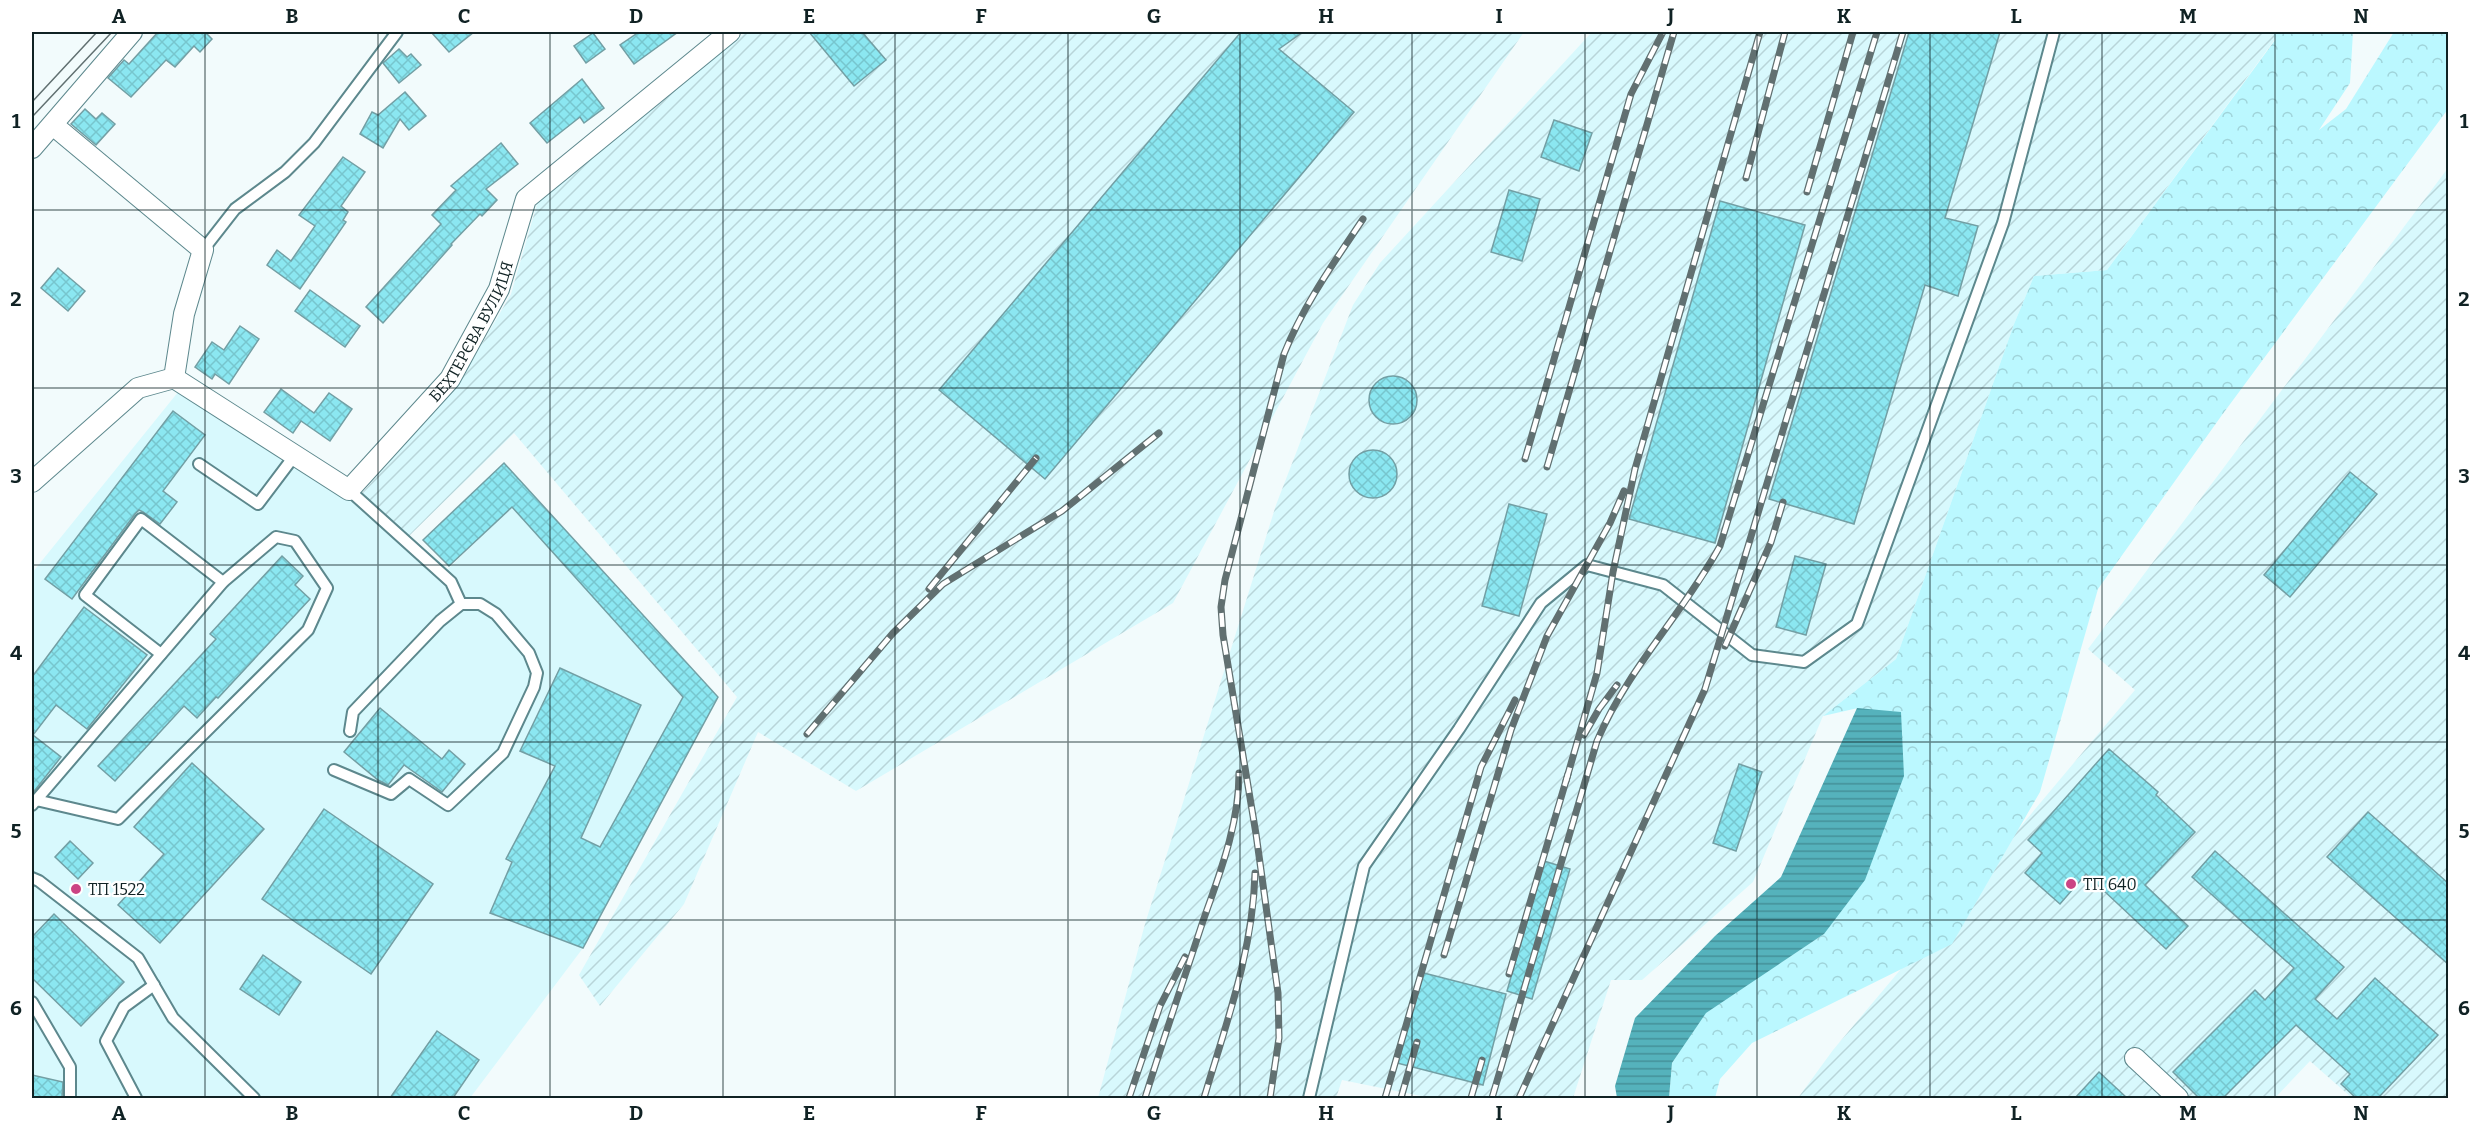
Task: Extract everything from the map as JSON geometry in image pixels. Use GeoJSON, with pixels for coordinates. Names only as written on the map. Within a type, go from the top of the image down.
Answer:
{"type":"FeatureCollection","features":[{"type":"Feature","properties":{"kind":"street"},"geometry":{"type":"LineString","coordinates":[[32,147],[132,32]]}},
{"type":"Feature","properties":{"kind":"street","name":"БЕХТЕРЄВА ВУЛИЦЯ"},"geometry":{"type":"LineString","coordinates":[[349,490],[450,379],[499,289],[526,199],[730,32]]}},
{"type":"Feature","properties":{"kind":"street"},"geometry":{"type":"LineString","coordinates":[[53,125],[203,250],[184,314],[174,378]]}},
{"type":"Feature","properties":{"kind":"street"},"geometry":{"type":"LineString","coordinates":[[32,482],[138,388],[174,378],[349,490]]}},
{"type":"Feature","properties":{"kind":"street"},"geometry":{"type":"LineString","coordinates":[[2134,1058],[2178,1098]]}},
{"type":"Feature","properties":{"kind":"lane"},"geometry":{"type":"LineString","coordinates":[[203,250],[236,209],[285,172],[314,143],[397,32]]}},
{"type":"Feature","properties":{"kind":"lane"},"geometry":{"type":"LineString","coordinates":[[1309,1098],[1364,866],[1459,729],[1541,603],[1587,566],[1663,585],[1752,655],[1804,662],[1857,624],[2003,223],[2054,32]]}},
{"type":"Feature","properties":{"kind":"lane"},"geometry":{"type":"LineString","coordinates":[[199,464],[258,504],[295,455]]}},
{"type":"Feature","properties":{"kind":"lane"},"geometry":{"type":"LineString","coordinates":[[349,490],[451,582],[461,604]]}},
{"type":"Feature","properties":{"kind":"lane"},"geometry":{"type":"LineString","coordinates":[[161,654],[85,595],[141,519],[223,582]]}},
{"type":"Feature","properties":{"kind":"lane"},"geometry":{"type":"LineString","coordinates":[[276,537],[295,541],[327,588],[308,630],[118,819],[34,802],[161,654],[223,582],[276,537]]}},
{"type":"Feature","properties":{"kind":"lane"},"geometry":{"type":"LineString","coordinates":[[334,770],[392,795],[409,779],[448,805],[503,753],[534,687],[537,673],[530,653],[496,614],[480,604],[461,604],[440,621],[353,712],[350,732]]}},
{"type":"Feature","properties":{"kind":"lane"},"geometry":{"type":"LineString","coordinates":[[32,878],[39,881],[138,958],[173,1018],[254,1098]]}},
{"type":"Feature","properties":{"kind":"lane"},"geometry":{"type":"LineString","coordinates":[[136,1098],[106,1041],[124,1006],[154,985]]}},
{"type":"Feature","properties":{"kind":"lane"},"geometry":{"type":"LineString","coordinates":[[32,1002],[70,1067],[70,1098]]}},
{"type":"Feature","properties":{"kind":"shaded area"},"geometry":{"type":"Polygon","coordinates":[[[746,32],[1524,32],[1323,323],[1173,603],[856,791],[758,732],[684,904],[600,1006],[579,975],[737,697],[514,433],[409,536],[362,493],[459,383],[511,294],[537,204],[746,32]]]}},
{"type":"Feature","properties":{"kind":"shaded area"},"geometry":{"type":"Polygon","coordinates":[[[1592,32],[2273,32],[2275,39],[2107,270],[2034,276],[2014,324],[1896,659],[1823,716],[1753,882],[1642,980],[1611,980],[1573,1098],[1431,1098],[1342,1080],[1336,1098],[1098,1098],[1145,924],[1276,505],[1353,305],[1380,263],[1592,32]]]}},
{"type":"Feature","properties":{"kind":"shaded area"},"geometry":{"type":"Polygon","coordinates":[[[2448,168],[2448,1098],[2352,1098],[2310,1061],[2275,1098],[1798,1098],[1833,1050],[2135,690],[2088,649],[2448,168]]]}},
{"type":"Feature","properties":{"kind":"shaded area"},"geometry":{"type":"Polygon","coordinates":[[[187,381],[341,477],[448,569],[512,507],[683,697],[569,903],[490,913],[583,948],[470,1098],[32,1098],[32,573],[187,381]]]}},
{"type":"Feature","properties":{"kind":"shaded area"},"geometry":{"type":"Polygon","coordinates":[[[1857,708],[1901,712],[1904,776],[1865,880],[1824,934],[1706,1013],[1672,1063],[1669,1098],[1617,1098],[1615,1086],[1635,1018],[1715,936],[1781,877],[1857,708]]]}},
{"type":"Feature","properties":{"kind":"green space"},"geometry":{"type":"Polygon","coordinates":[[[2273,32],[2353,32],[2350,83],[2319,130],[2346,109],[2394,32],[2448,32],[2448,109],[2222,415],[2098,589],[2040,792],[1952,944],[1752,1043],[1720,1079],[1715,1098],[1669,1098],[1672,1063],[1706,1012],[1824,934],[1858,708],[1823,716],[1896,659],[2014,324],[2034,276],[2107,270],[2275,40],[2273,32]]]}},
{"type":"Feature","properties":{"kind":"building"},"geometry":{"type":"Polygon","coordinates":[[[158,32],[208,32],[206,33],[212,39],[200,52],[194,46],[175,67],[166,60],[131,97],[108,78],[124,60],[129,64],[158,32]]]}},
{"type":"Feature","properties":{"kind":"building"},"geometry":{"type":"Polygon","coordinates":[[[431,32],[474,32],[449,52],[431,32]]]}},
{"type":"Feature","properties":{"kind":"building"},"geometry":{"type":"Polygon","coordinates":[[[639,32],[678,32],[634,64],[620,45],[639,32]]]}},
{"type":"Feature","properties":{"kind":"building"},"geometry":{"type":"Polygon","coordinates":[[[809,32],[862,32],[886,60],[854,86],[809,32]]]}},
{"type":"Feature","properties":{"kind":"building"},"geometry":{"type":"Polygon","coordinates":[[[1241,32],[1303,32],[1279,49],[1354,112],[1045,479],[939,390],[1241,32]]]}},
{"type":"Feature","properties":{"kind":"building"},"geometry":{"type":"Polygon","coordinates":[[[1909,32],[2000,32],[1945,218],[1978,226],[1958,296],[1925,285],[1854,524],[1769,499],[1909,32]]]}},
{"type":"Feature","properties":{"kind":"building"},"geometry":{"type":"Polygon","coordinates":[[[593,33],[605,49],[586,63],[574,46],[593,33]]]}},
{"type":"Feature","properties":{"kind":"building"},"geometry":{"type":"Polygon","coordinates":[[[399,49],[407,57],[411,54],[421,65],[399,83],[383,63],[399,49]]]}},
{"type":"Feature","properties":{"kind":"building"},"geometry":{"type":"Polygon","coordinates":[[[582,79],[604,108],[584,123],[580,117],[547,143],[530,123],[582,79]]]}},
{"type":"Feature","properties":{"kind":"building"},"geometry":{"type":"Polygon","coordinates":[[[405,92],[426,116],[409,130],[400,119],[383,148],[360,134],[372,112],[378,115],[405,92]]]}},
{"type":"Feature","properties":{"kind":"building"},"geometry":{"type":"Polygon","coordinates":[[[85,109],[96,119],[102,113],[115,124],[96,145],[71,124],[85,109]]]}},
{"type":"Feature","properties":{"kind":"building"},"geometry":{"type":"Polygon","coordinates":[[[1554,120],[1592,133],[1579,171],[1541,157],[1554,120]]]}},
{"type":"Feature","properties":{"kind":"building"},"geometry":{"type":"Polygon","coordinates":[[[501,143],[518,164],[486,189],[497,200],[451,244],[383,323],[366,307],[441,224],[432,215],[456,190],[451,186],[501,143]]]}},
{"type":"Feature","properties":{"kind":"building"},"geometry":{"type":"Polygon","coordinates":[[[343,157],[365,172],[341,206],[348,212],[343,220],[346,222],[300,289],[267,265],[277,250],[291,261],[315,226],[299,215],[343,157]]]}},
{"type":"Feature","properties":{"kind":"building"},"geometry":{"type":"Polygon","coordinates":[[[1509,190],[1540,199],[1522,261],[1491,252],[1509,190]]]}},
{"type":"Feature","properties":{"kind":"building"},"geometry":{"type":"Polygon","coordinates":[[[1720,201],[1805,225],[1715,543],[1629,519],[1720,201]]]}},
{"type":"Feature","properties":{"kind":"building"},"geometry":{"type":"Polygon","coordinates":[[[58,268],[85,291],[68,311],[41,288],[58,268]]]}},
{"type":"Feature","properties":{"kind":"building"},"geometry":{"type":"Polygon","coordinates":[[[310,290],[360,326],[345,347],[295,311],[310,290]]]}},
{"type":"Feature","properties":{"kind":"building"},"geometry":{"type":"Polygon","coordinates":[[[240,326],[259,339],[229,384],[215,374],[212,379],[195,367],[212,342],[224,350],[240,326]]]}},
{"type":"Feature","properties":{"kind":"building"},"geometry":{"type":"Polygon","coordinates":[[[1388,376],[1398,376],[1410,383],[1417,395],[1417,405],[1410,417],[1398,424],[1388,424],[1373,413],[1369,405],[1369,395],[1380,380],[1388,376]]]}},
{"type":"Feature","properties":{"kind":"building"},"geometry":{"type":"Polygon","coordinates":[[[281,389],[314,413],[329,393],[352,409],[330,441],[301,421],[293,433],[264,412],[281,389]]]}},
{"type":"Feature","properties":{"kind":"building"},"geometry":{"type":"Polygon","coordinates":[[[173,411],[205,435],[163,491],[177,502],[160,524],[139,510],[72,599],[45,579],[173,411]]]}},
{"type":"Feature","properties":{"kind":"building"},"geometry":{"type":"Polygon","coordinates":[[[1368,450],[1378,450],[1390,457],[1397,469],[1397,479],[1390,491],[1378,498],[1368,498],[1353,487],[1349,479],[1349,469],[1360,454],[1368,450]]]}},
{"type":"Feature","properties":{"kind":"building"},"geometry":{"type":"Polygon","coordinates":[[[504,463],[718,697],[583,948],[490,913],[512,862],[506,859],[555,766],[520,751],[560,668],[641,705],[581,838],[600,847],[683,697],[512,507],[449,566],[423,540],[504,463]]]}},
{"type":"Feature","properties":{"kind":"building"},"geometry":{"type":"Polygon","coordinates":[[[2350,472],[2377,494],[2290,597],[2264,575],[2350,472]]]}},
{"type":"Feature","properties":{"kind":"building"},"geometry":{"type":"Polygon","coordinates":[[[1509,504],[1547,514],[1519,616],[1482,606],[1509,504]]]}},
{"type":"Feature","properties":{"kind":"building"},"geometry":{"type":"Polygon","coordinates":[[[282,556],[303,576],[295,585],[310,599],[197,718],[184,706],[115,781],[98,766],[216,639],[210,634],[282,556]]]}},
{"type":"Feature","properties":{"kind":"building"},"geometry":{"type":"Polygon","coordinates":[[[1795,556],[1826,564],[1806,635],[1776,627],[1795,556]]]}},
{"type":"Feature","properties":{"kind":"building"},"geometry":{"type":"Polygon","coordinates":[[[84,607],[147,655],[87,729],[56,705],[33,735],[61,757],[32,794],[32,677],[84,607]]]}},
{"type":"Feature","properties":{"kind":"building"},"geometry":{"type":"Polygon","coordinates":[[[380,708],[442,759],[449,750],[465,764],[442,792],[404,765],[388,785],[378,780],[344,752],[380,708]]]}},
{"type":"Feature","properties":{"kind":"building"},"geometry":{"type":"Polygon","coordinates":[[[2109,749],[2158,792],[2156,795],[2195,832],[2145,885],[2188,926],[2166,949],[2086,874],[2060,904],[2025,873],[2042,853],[2028,840],[2109,749]]]}},
{"type":"Feature","properties":{"kind":"building"},"geometry":{"type":"Polygon","coordinates":[[[192,763],[264,829],[160,943],[118,905],[164,854],[134,827],[192,763]]]}},
{"type":"Feature","properties":{"kind":"building"},"geometry":{"type":"Polygon","coordinates":[[[1739,764],[1762,772],[1736,851],[1713,843],[1739,764]]]}},
{"type":"Feature","properties":{"kind":"building"},"geometry":{"type":"Polygon","coordinates":[[[324,809],[433,884],[371,974],[262,899],[324,809]]]}},
{"type":"Feature","properties":{"kind":"building"},"geometry":{"type":"Polygon","coordinates":[[[2368,812],[2448,883],[2448,964],[2327,857],[2368,812]]]}},
{"type":"Feature","properties":{"kind":"building"},"geometry":{"type":"Polygon","coordinates":[[[70,841],[93,863],[78,879],[55,857],[70,841]]]}},
{"type":"Feature","properties":{"kind":"building"},"geometry":{"type":"Polygon","coordinates":[[[2215,851],[2344,967],[2315,999],[2337,1019],[2375,978],[2438,1035],[2378,1098],[2356,1098],[2341,1084],[2350,1074],[2296,1025],[2223,1098],[2199,1098],[2173,1072],[2255,990],[2265,1000],[2294,968],[2192,877],[2215,851]]]}},
{"type":"Feature","properties":{"kind":"building"},"geometry":{"type":"Polygon","coordinates":[[[1544,861],[1570,869],[1532,999],[1507,991],[1544,861]]]}},
{"type":"Feature","properties":{"kind":"building"},"geometry":{"type":"Polygon","coordinates":[[[54,914],[124,982],[81,1026],[32,978],[32,937],[54,914]]]}},
{"type":"Feature","properties":{"kind":"building"},"geometry":{"type":"Polygon","coordinates":[[[263,955],[301,982],[279,1015],[240,989],[263,955]]]}},
{"type":"Feature","properties":{"kind":"building"},"geometry":{"type":"Polygon","coordinates":[[[1420,972],[1506,994],[1483,1085],[1397,1063],[1420,972]]]}},
{"type":"Feature","properties":{"kind":"building"},"geometry":{"type":"Polygon","coordinates":[[[437,1031],[479,1060],[453,1098],[390,1098],[437,1031]]]}},
{"type":"Feature","properties":{"kind":"building"},"geometry":{"type":"Polygon","coordinates":[[[2099,1072],[2127,1098],[2075,1098],[2099,1072]]]}},
{"type":"Feature","properties":{"kind":"building"},"geometry":{"type":"Polygon","coordinates":[[[32,1075],[63,1082],[62,1098],[32,1098],[32,1075]]]}},
{"type":"Feature","properties":{"kind":"tram line"},"geometry":{"type":"LineString","coordinates":[[32,102],[97,32]]}},
{"type":"Feature","properties":{"kind":"tram line"},"geometry":{"type":"LineString","coordinates":[[32,117],[112,32]]}},
{"type":"Feature","properties":{"kind":"railway"},"geometry":{"type":"LineString","coordinates":[[1525,459],[1631,94],[1663,32]]}},
{"type":"Feature","properties":{"kind":"railway"},"geometry":{"type":"LineString","coordinates":[[1547,467],[1674,32]]}},
{"type":"Feature","properties":{"kind":"railway"},"geometry":{"type":"LineString","coordinates":[[1566,781],[1597,673],[1613,572],[1635,469],[1760,32]]}},
{"type":"Feature","properties":{"kind":"railway"},"geometry":{"type":"LineString","coordinates":[[1746,178],[1785,32]]}},
{"type":"Feature","properties":{"kind":"railway"},"geometry":{"type":"LineString","coordinates":[[1807,192],[1853,32]]}},
{"type":"Feature","properties":{"kind":"railway"},"geometry":{"type":"LineString","coordinates":[[1492,1098],[1597,741],[1624,689],[1720,546],[1877,32]]}},
{"type":"Feature","properties":{"kind":"railway"},"geometry":{"type":"LineString","coordinates":[[1519,1098],[1705,689],[1903,32]]}},
{"type":"Feature","properties":{"kind":"railway"},"geometry":{"type":"LineString","coordinates":[[1270,1098],[1279,1038],[1278,993],[1256,834],[1223,635],[1221,607],[1225,580],[1284,354],[1310,301],[1363,219]]}},
{"type":"Feature","properties":{"kind":"railway"},"geometry":{"type":"LineString","coordinates":[[807,734],[893,633],[943,584],[1062,511],[1159,433]]}},
{"type":"Feature","properties":{"kind":"railway"},"geometry":{"type":"LineString","coordinates":[[929,589],[1036,458]]}},
{"type":"Feature","properties":{"kind":"railway"},"geometry":{"type":"LineString","coordinates":[[1444,955],[1511,730],[1547,636],[1610,523],[1624,491]]}},
{"type":"Feature","properties":{"kind":"railway"},"geometry":{"type":"LineString","coordinates":[[1725,646],[1771,542],[1783,502]]}},
{"type":"Feature","properties":{"kind":"railway"},"geometry":{"type":"LineString","coordinates":[[1584,735],[1599,709],[1617,685]]}},
{"type":"Feature","properties":{"kind":"railway"},"geometry":{"type":"LineString","coordinates":[[1385,1098],[1481,767],[1515,700]]}},
{"type":"Feature","properties":{"kind":"railway"},"geometry":{"type":"LineString","coordinates":[[1145,1098],[1227,850],[1236,812],[1239,773]]}},
{"type":"Feature","properties":{"kind":"railway"},"geometry":{"type":"LineString","coordinates":[[1509,974],[1568,774]]}},
{"type":"Feature","properties":{"kind":"railway"},"geometry":{"type":"LineString","coordinates":[[1204,1098],[1244,959],[1255,873]]}},
{"type":"Feature","properties":{"kind":"railway"},"geometry":{"type":"LineString","coordinates":[[1129,1098],[1160,1006],[1185,957]]}},
{"type":"Feature","properties":{"kind":"railway"},"geometry":{"type":"LineString","coordinates":[[1401,1098],[1417,1042]]}},
{"type":"Feature","properties":{"kind":"railway"},"geometry":{"type":"LineString","coordinates":[[1471,1098],[1482,1060]]}},
{"type":"Feature","properties":{"kind":"place","name":"ТП 640"},"geometry":{"type":"Point","coordinates":[2071,884]}},
{"type":"Feature","properties":{"kind":"place","name":"ТП 1522"},"geometry":{"type":"Point","coordinates":[76,889]}}]}
